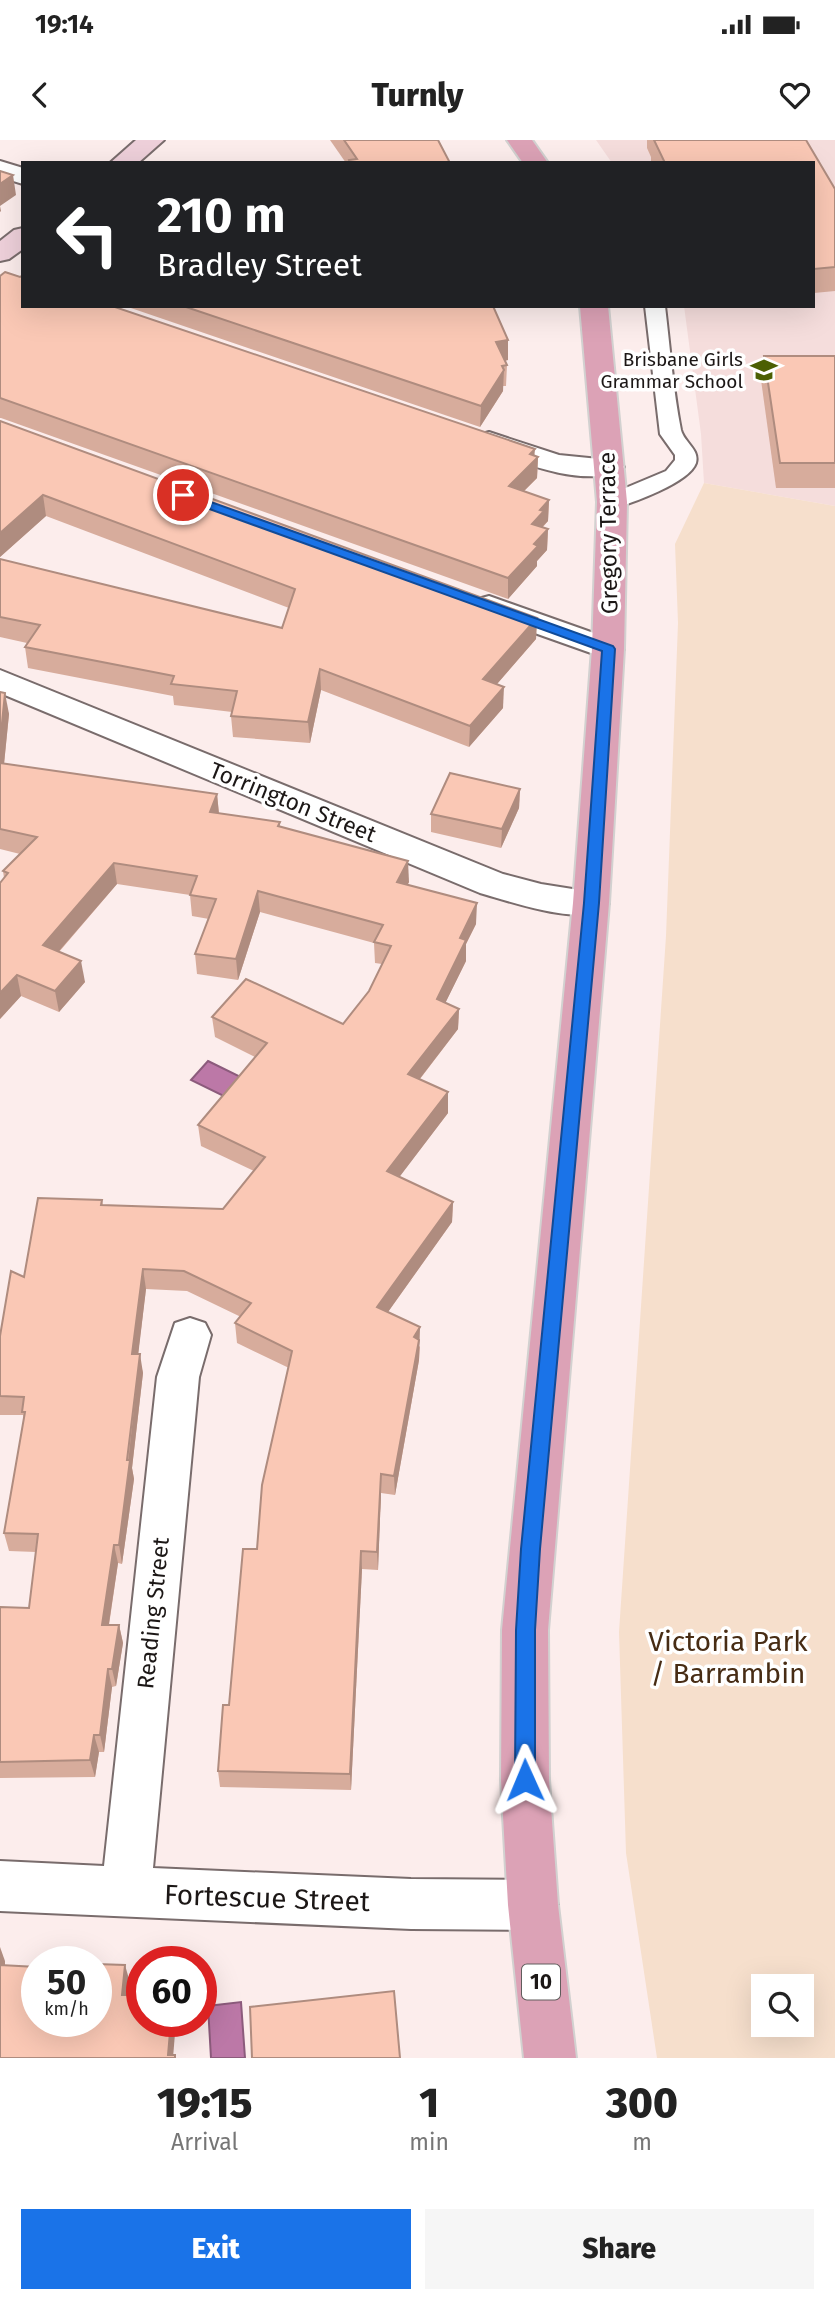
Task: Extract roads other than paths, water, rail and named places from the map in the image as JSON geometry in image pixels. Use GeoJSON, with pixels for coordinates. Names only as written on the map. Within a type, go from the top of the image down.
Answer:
{"type":"FeatureCollection","features":[{"type":"Feature","properties":{"kind":"main road"},"geometry":{"type":"LineString","coordinates":[[125,161],[152,140]]}},
{"type":"Feature","properties":{"kind":"main road"},"geometry":{"type":"LineString","coordinates":[[519,140],[535,161]]}},
{"type":"Feature","properties":{"kind":"main road"},"geometry":{"type":"LineString","coordinates":[[0,253],[21,237]]}},
{"type":"Feature","properties":{"kind":"main road","name":"Gregory Terrace"},"geometry":{"type":"LineString","coordinates":[[550,2058],[533,1905],[525,1780],[525,1630],[591,903],[608,649],[610,484],[594,308]]}},
{"type":"Feature","properties":{"kind":"street"},"geometry":{"type":"LineString","coordinates":[[0,169],[21,175]]}},
{"type":"Feature","properties":{"kind":"street"},"geometry":{"type":"LineString","coordinates":[[466,434],[610,484]]}},
{"type":"Feature","properties":{"kind":"street"},"geometry":{"type":"LineString","coordinates":[[457,594],[608,649]]}},
{"type":"Feature","properties":{"kind":"street","name":"Torrington Street"},"geometry":{"type":"LineString","coordinates":[[0,681],[493,884],[541,897],[591,903]]}},
{"type":"Feature","properties":{"kind":"street","name":"Reading Street"},"geometry":{"type":"LineString","coordinates":[[125,1892],[178,1377],[190,1335]]}},
{"type":"Feature","properties":{"kind":"street","name":"Fortescue Street"},"geometry":{"type":"LineString","coordinates":[[0,1886],[411,1904],[533,1905]]}},
{"type":"Feature","properties":{"kind":"lane"},"geometry":{"type":"LineString","coordinates":[[610,484],[674,476],[686,460],[671,434],[655,308]]}},
{"type":"Feature","properties":{"kind":"place","name":"Brisbane Girls Grammar School"},"geometry":{"type":"Point","coordinates":[764,370]}},
{"type":"Feature","properties":{"kind":"park label","name":"Victoria Park / Barrambin"},"geometry":{"type":"Point","coordinates":[728,1657]}}]}
